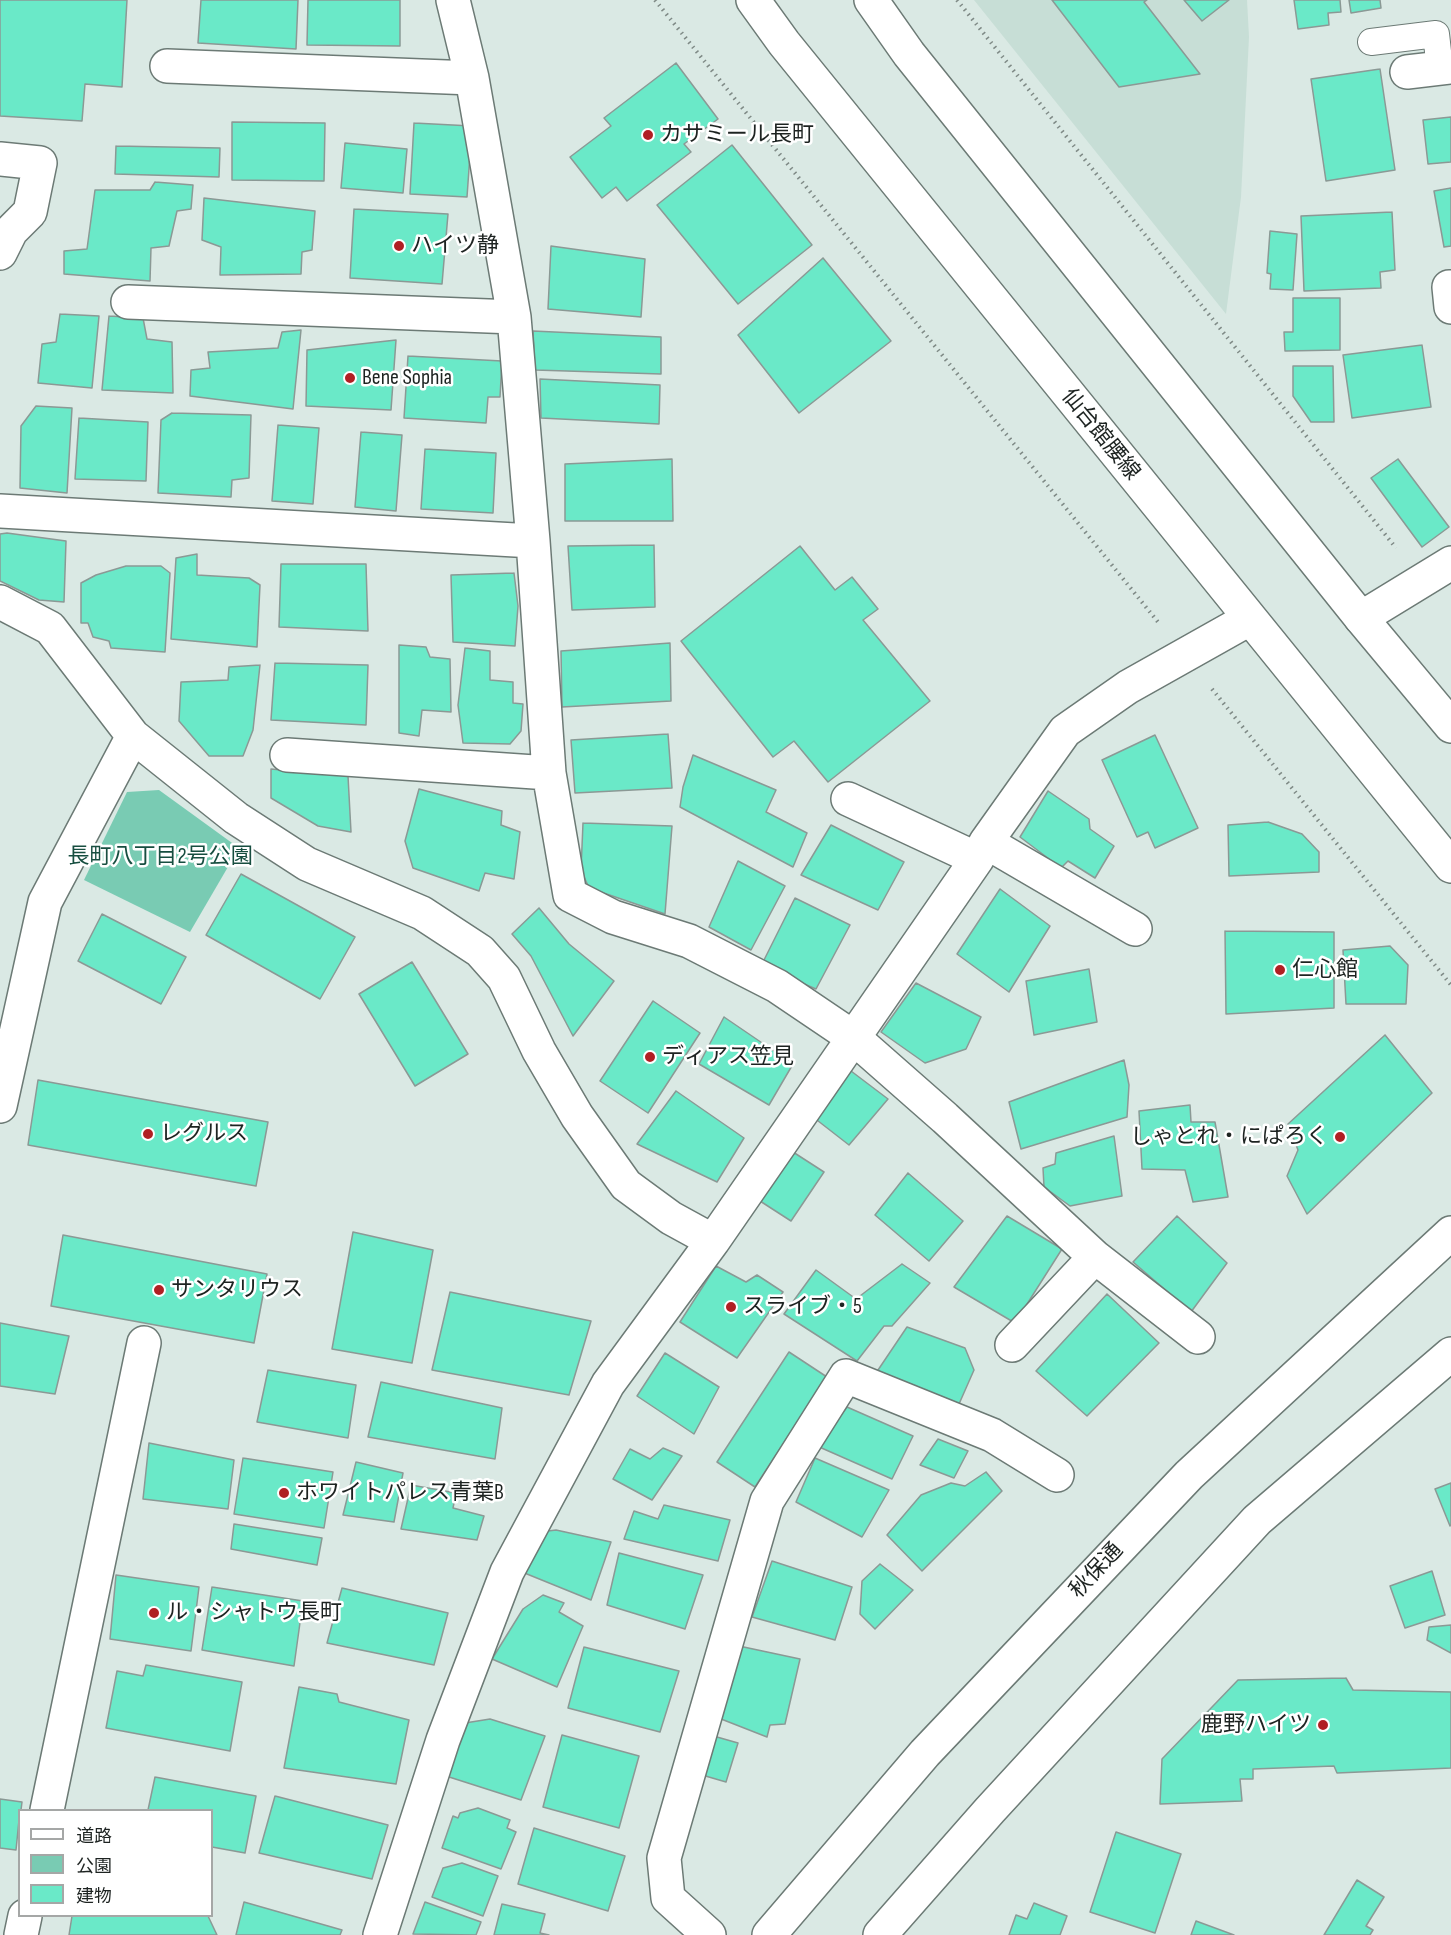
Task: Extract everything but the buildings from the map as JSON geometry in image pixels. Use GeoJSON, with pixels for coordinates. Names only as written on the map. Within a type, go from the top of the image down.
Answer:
{"type":"FeatureCollection","features":[{"type":"Feature","properties":{"kind":"main road"},"geometry":{"type":"LineString","coordinates":[[453,0],[472,78],[514,317],[533,541],[549,773],[570,895],[613,918],[689,941],[777,986],[854,1038],[945,1118],[1095,1257],[1198,1337]]}},
{"type":"Feature","properties":{"kind":"main road","name":"仙台館腰線"},"geometry":{"type":"LineString","coordinates":[[753,0],[791,53],[1451,866]]}},
{"type":"Feature","properties":{"kind":"main road"},"geometry":{"type":"LineString","coordinates":[[871,0],[909,54],[1361,618],[1451,726]]}},
{"type":"Feature","properties":{"kind":"main road"},"geometry":{"type":"LineString","coordinates":[[167,66],[472,78]]}},
{"type":"Feature","properties":{"kind":"main road"},"geometry":{"type":"LineString","coordinates":[[1407,72],[1446,68]]}},
{"type":"Feature","properties":{"kind":"main road"},"geometry":{"type":"LineString","coordinates":[[0,159],[40,163],[30,212],[11,231],[0,253]]}},
{"type":"Feature","properties":{"kind":"main road"},"geometry":{"type":"LineString","coordinates":[[1451,286],[1449,287],[1451,307]]}},
{"type":"Feature","properties":{"kind":"main road"},"geometry":{"type":"LineString","coordinates":[[129,302],[514,317]]}},
{"type":"Feature","properties":{"kind":"main road"},"geometry":{"type":"LineString","coordinates":[[0,511],[533,541]]}},
{"type":"Feature","properties":{"kind":"main road"},"geometry":{"type":"LineString","coordinates":[[1361,618],[1451,563]]}},
{"type":"Feature","properties":{"kind":"main road"},"geometry":{"type":"LineString","coordinates":[[0,602],[50,628],[133,736],[236,818],[307,864],[422,913],[480,951],[504,978],[539,1051],[577,1116],[626,1185],[670,1218],[712,1241]]}},
{"type":"Feature","properties":{"kind":"main road"},"geometry":{"type":"LineString","coordinates":[[380,1935],[443,1740],[507,1572],[608,1384],[712,1241],[1065,731],[1128,687],[1249,619]]}},
{"type":"Feature","properties":{"kind":"main road"},"geometry":{"type":"LineString","coordinates":[[0,1106],[45,902],[133,736]]}},
{"type":"Feature","properties":{"kind":"main road"},"geometry":{"type":"LineString","coordinates":[[288,755],[549,773]]}},
{"type":"Feature","properties":{"kind":"main road"},"geometry":{"type":"LineString","coordinates":[[848,799],[981,850],[1135,929]]}},
{"type":"Feature","properties":{"kind":"main road","name":"秋保通"},"geometry":{"type":"LineString","coordinates":[[769,1935],[925,1753],[1189,1475],[1451,1233]]}},
{"type":"Feature","properties":{"kind":"main road"},"geometry":{"type":"LineString","coordinates":[[1012,1345],[1095,1257]]}},
{"type":"Feature","properties":{"kind":"main road"},"geometry":{"type":"LineString","coordinates":[[47,1809],[144,1342]]}},
{"type":"Feature","properties":{"kind":"main road"},"geometry":{"type":"LineString","coordinates":[[880,1935],[990,1810],[1257,1520],[1451,1354]]}},
{"type":"Feature","properties":{"kind":"main road"},"geometry":{"type":"LineString","coordinates":[[710,1935],[668,1898],[664,1857],[767,1501],[846,1376],[992,1436],[1057,1475]]}},
{"type":"Feature","properties":{"kind":"main road"},"geometry":{"type":"LineString","coordinates":[[21,1935],[25,1917]]}},
{"type":"Feature","properties":{"kind":"lane"},"geometry":{"type":"LineString","coordinates":[[1371,42],[1436,34],[1446,68]]}},
{"type":"Feature","properties":{"kind":"path"},"geometry":{"type":"LineString","coordinates":[[655,0],[1451,985]]}},
{"type":"Feature","properties":{"kind":"path"},"geometry":{"type":"LineString","coordinates":[[957,0],[1422,579]]}},
{"type":"Feature","properties":{"kind":"shaded area"},"geometry":{"type":"Polygon","coordinates":[[[974,0],[1247,0],[1249,37],[1241,197],[1226,314],[974,0]]]}},
{"type":"Feature","properties":{"kind":"green space","name":"長町八丁目2号公園"},"geometry":{"type":"Polygon","coordinates":[[[159,790],[239,848],[190,932],[84,880],[127,792],[159,790]]]}},
{"type":"Feature","properties":{"kind":"place","name":"カサミール長町"},"geometry":{"type":"Point","coordinates":[648,135]}},
{"type":"Feature","properties":{"kind":"place","name":"ハイツ静"},"geometry":{"type":"Point","coordinates":[399,246]}},
{"type":"Feature","properties":{"kind":"place","name":"Bene Sophia"},"geometry":{"type":"Point","coordinates":[350,378]}},
{"type":"Feature","properties":{"kind":"place","name":"仁心館"},"geometry":{"type":"Point","coordinates":[1280,970]}},
{"type":"Feature","properties":{"kind":"place","name":"ディアス笠見"},"geometry":{"type":"Point","coordinates":[650,1057]}},
{"type":"Feature","properties":{"kind":"place","name":"レグルス"},"geometry":{"type":"Point","coordinates":[148,1134]}},
{"type":"Feature","properties":{"kind":"place","name":"しゃとれ・にぱろく"},"geometry":{"type":"Point","coordinates":[1340,1137]}},
{"type":"Feature","properties":{"kind":"place","name":"サンタリウス"},"geometry":{"type":"Point","coordinates":[159,1290]}},
{"type":"Feature","properties":{"kind":"place","name":"スライブ・5"},"geometry":{"type":"Point","coordinates":[731,1307]}},
{"type":"Feature","properties":{"kind":"place","name":"ホワイトパレス青葉B"},"geometry":{"type":"Point","coordinates":[284,1493]}},
{"type":"Feature","properties":{"kind":"place","name":"ル・シャトウ長町"},"geometry":{"type":"Point","coordinates":[154,1613]}},
{"type":"Feature","properties":{"kind":"place","name":"鹿野ハイツ"},"geometry":{"type":"Point","coordinates":[1323,1725]}}]}
